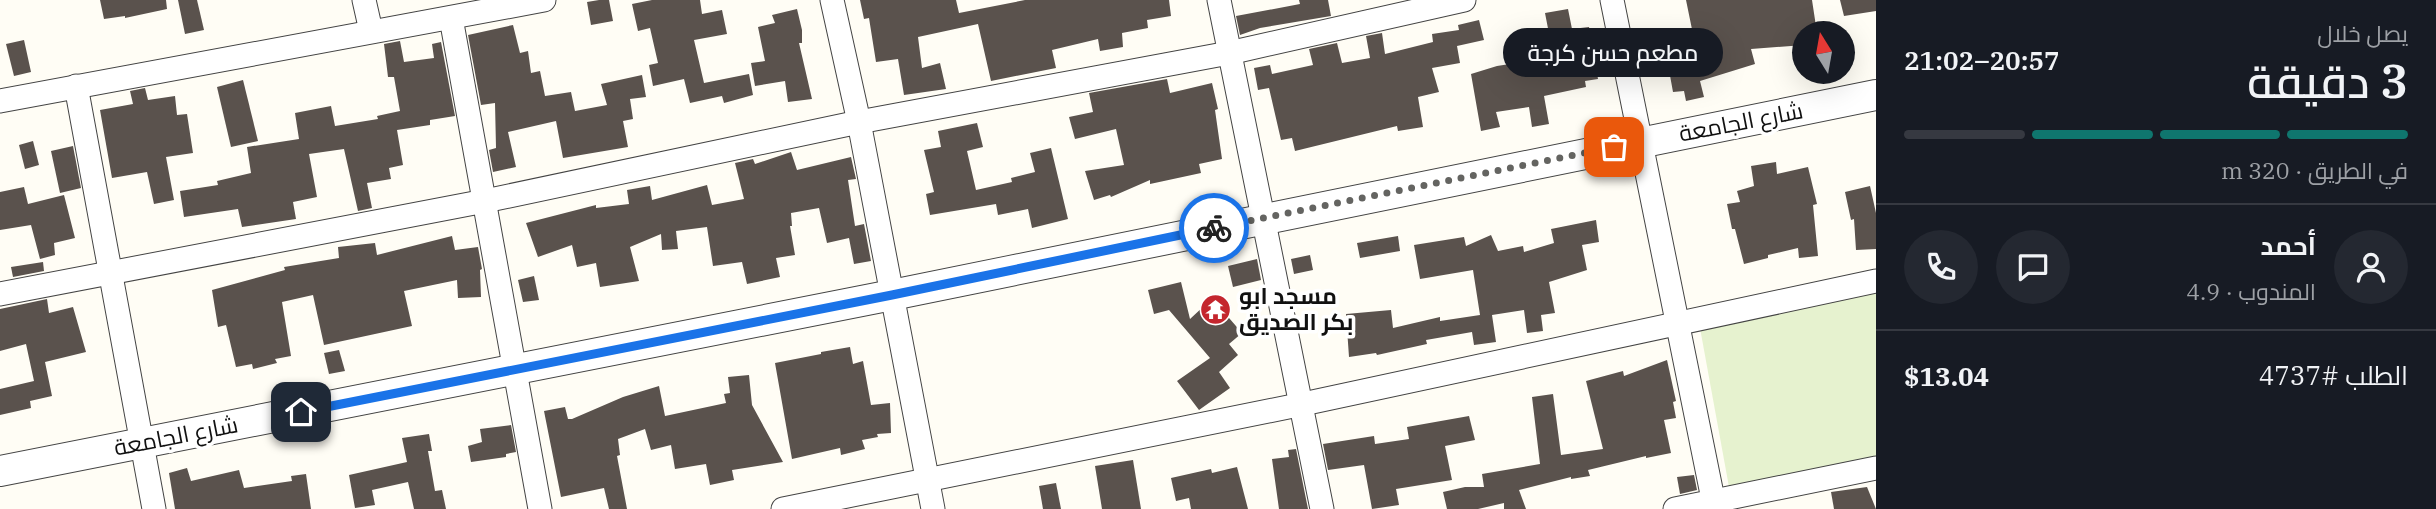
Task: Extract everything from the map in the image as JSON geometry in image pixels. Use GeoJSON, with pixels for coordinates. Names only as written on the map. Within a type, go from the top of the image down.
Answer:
{"type":"FeatureCollection","features":[{"type":"Feature","properties":{"kind":"street"},"geometry":{"type":"LineString","coordinates":[[364,0],[371,31]]}},
{"type":"Feature","properties":{"kind":"street"},"geometry":{"type":"LineString","coordinates":[[0,101],[544,0]]}},
{"type":"Feature","properties":{"kind":"street"},"geometry":{"type":"LineString","coordinates":[[832,0],[859,122],[933,509]]}},
{"type":"Feature","properties":{"kind":"street"},"geometry":{"type":"LineString","coordinates":[[1219,0],[1303,404],[1322,509]]}},
{"type":"Feature","properties":{"kind":"street"},"geometry":{"type":"LineString","coordinates":[[0,294],[485,201],[859,122],[1229,53],[1464,0]]}},
{"type":"Feature","properties":{"kind":"street"},"geometry":{"type":"LineString","coordinates":[[1612,0],[1715,505]]}},
{"type":"Feature","properties":{"kind":"street"},"geometry":{"type":"LineString","coordinates":[[452,18],[540,509]]}},
{"type":"Feature","properties":{"kind":"street"},"geometry":{"type":"LineString","coordinates":[[76,86],[154,509]]}},
{"type":"Feature","properties":{"kind":"street","name":"شارع الجامعة"},"geometry":{"type":"LineString","coordinates":[[0,471],[892,295],[1876,95]]}},
{"type":"Feature","properties":{"kind":"street"},"geometry":{"type":"LineString","coordinates":[[783,509],[1303,404],[1876,281]]}},
{"type":"Feature","properties":{"kind":"street"},"geometry":{"type":"LineString","coordinates":[[1675,509],[1715,505],[1876,468]]}},
{"type":"Feature","properties":{"kind":"green space"},"geometry":{"type":"Polygon","coordinates":[[[1876,292],[1876,456],[1729,487],[1700,328],[1876,292]]]}},
{"type":"Feature","properties":{"kind":"building"},"geometry":{"type":"Polygon","coordinates":[[[100,0],[166,0],[167,9],[125,18],[104,19],[100,0]]]}},
{"type":"Feature","properties":{"kind":"building"},"geometry":{"type":"Polygon","coordinates":[[[178,0],[197,0],[204,30],[185,34],[178,0]]]}},
{"type":"Feature","properties":{"kind":"building"},"geometry":{"type":"Polygon","coordinates":[[[609,0],[613,21],[591,25],[587,2],[609,0]]]}},
{"type":"Feature","properties":{"kind":"building"},"geometry":{"type":"Polygon","coordinates":[[[652,0],[700,0],[702,14],[722,10],[727,34],[694,40],[704,83],[749,74],[753,95],[724,103],[722,96],[690,103],[684,79],[653,86],[649,65],[658,63],[650,28],[638,31],[632,4],[652,0]]]}},
{"type":"Feature","properties":{"kind":"building"},"geometry":{"type":"Polygon","coordinates":[[[860,0],[956,0],[959,13],[1025,0],[1169,0],[1171,16],[1147,20],[1148,28],[1122,33],[1123,47],[1100,51],[1098,39],[1052,50],[1056,68],[991,81],[978,24],[918,37],[922,68],[940,63],[946,89],[904,95],[898,59],[876,62],[869,18],[864,19],[860,0]]]}},
{"type":"Feature","properties":{"kind":"building"},"geometry":{"type":"Polygon","coordinates":[[[1299,0],[1328,0],[1331,16],[1260,28],[1240,35],[1236,16],[1300,4],[1299,0]]]}},
{"type":"Feature","properties":{"kind":"building"},"geometry":{"type":"Polygon","coordinates":[[[1686,0],[1812,0],[1815,21],[1792,21],[1792,46],[1751,49],[1755,64],[1700,81],[1704,97],[1686,101],[1684,91],[1673,92],[1665,48],[1695,44],[1686,0]]]}},
{"type":"Feature","properties":{"kind":"building"},"geometry":{"type":"Polygon","coordinates":[[[1840,0],[1876,0],[1876,11],[1844,16],[1840,0]]]}},
{"type":"Feature","properties":{"kind":"building"},"geometry":{"type":"Polygon","coordinates":[[[797,9],[802,30],[802,43],[799,43],[812,99],[788,102],[785,81],[755,86],[751,63],[765,61],[758,27],[775,23],[772,15],[797,9]]]}},
{"type":"Feature","properties":{"kind":"building"},"geometry":{"type":"Polygon","coordinates":[[[1568,9],[1572,29],[1589,27],[1598,79],[1585,81],[1586,87],[1544,96],[1549,124],[1532,127],[1529,107],[1496,112],[1500,127],[1481,131],[1471,74],[1497,66],[1549,58],[1548,50],[1552,49],[1545,13],[1568,9]]]}},
{"type":"Feature","properties":{"kind":"building"},"geometry":{"type":"Polygon","coordinates":[[[1479,20],[1484,40],[1457,46],[1460,63],[1432,68],[1439,92],[1418,97],[1423,127],[1398,131],[1397,126],[1295,151],[1292,138],[1281,140],[1269,88],[1258,90],[1254,68],[1270,65],[1272,74],[1313,65],[1309,49],[1337,43],[1342,63],[1370,58],[1366,36],[1382,33],[1385,54],[1433,42],[1432,34],[1459,30],[1458,25],[1479,20]]]}},
{"type":"Feature","properties":{"kind":"building"},"geometry":{"type":"Polygon","coordinates":[[[513,25],[520,53],[528,51],[531,73],[540,71],[545,96],[571,92],[575,111],[607,105],[601,84],[642,75],[646,97],[630,99],[633,119],[623,121],[628,147],[563,158],[556,121],[508,132],[516,167],[493,172],[489,150],[496,148],[495,103],[481,105],[468,35],[513,25]]]}},
{"type":"Feature","properties":{"kind":"building"},"geometry":{"type":"Polygon","coordinates":[[[24,40],[31,72],[14,76],[6,44],[24,40]]]}},
{"type":"Feature","properties":{"kind":"building"},"geometry":{"type":"Polygon","coordinates":[[[400,41],[404,62],[434,58],[432,44],[441,42],[455,116],[430,120],[430,125],[397,130],[403,165],[389,168],[391,179],[367,183],[372,208],[358,211],[344,149],[309,154],[317,197],[293,202],[296,219],[242,227],[238,209],[184,217],[180,191],[218,185],[217,181],[251,173],[247,147],[299,139],[295,113],[331,106],[335,126],[378,119],[377,116],[400,111],[394,77],[388,77],[384,44],[400,41]]]}},
{"type":"Feature","properties":{"kind":"building"},"geometry":{"type":"Polygon","coordinates":[[[1167,79],[1170,93],[1212,83],[1218,109],[1215,110],[1222,159],[1199,164],[1201,173],[1150,184],[1150,180],[1111,197],[1110,195],[1094,200],[1085,171],[1124,165],[1116,129],[1075,139],[1069,117],[1093,112],[1089,93],[1167,79]]]}},
{"type":"Feature","properties":{"kind":"building"},"geometry":{"type":"Polygon","coordinates":[[[243,80],[258,141],[231,147],[217,87],[243,80]]]}},
{"type":"Feature","properties":{"kind":"building"},"geometry":{"type":"Polygon","coordinates":[[[145,88],[148,100],[175,96],[177,115],[187,114],[193,153],[166,157],[174,200],[154,204],[147,172],[112,178],[100,110],[133,104],[130,91],[145,88]]]}},
{"type":"Feature","properties":{"kind":"building"},"geometry":{"type":"Polygon","coordinates":[[[977,123],[983,147],[967,151],[976,190],[1012,182],[1011,178],[1035,172],[1030,153],[1051,148],[1068,219],[1032,228],[1028,209],[998,215],[996,204],[930,215],[926,194],[934,192],[924,150],[941,147],[938,131],[977,123]]]}},
{"type":"Feature","properties":{"kind":"building"},"geometry":{"type":"Polygon","coordinates":[[[33,141],[39,165],[25,169],[19,145],[33,141]]]}},
{"type":"Feature","properties":{"kind":"building"},"geometry":{"type":"Polygon","coordinates":[[[73,146],[81,188],[60,193],[51,151],[73,146]]]}},
{"type":"Feature","properties":{"kind":"building"},"geometry":{"type":"Polygon","coordinates":[[[791,152],[797,170],[851,157],[856,179],[848,180],[855,226],[864,224],[871,261],[854,264],[849,238],[827,243],[819,208],[791,213],[790,226],[795,255],[776,258],[780,277],[747,284],[742,262],[713,266],[707,227],[676,231],[678,249],[662,250],[661,234],[630,247],[639,281],[600,287],[596,263],[577,267],[572,245],[538,257],[526,223],[596,205],[596,208],[629,204],[627,190],[650,186],[652,200],[707,185],[712,205],[744,199],[735,163],[753,159],[755,164],[791,152]]]}},
{"type":"Feature","properties":{"kind":"building"},"geometry":{"type":"Polygon","coordinates":[[[1776,162],[1777,174],[1808,167],[1817,204],[1813,205],[1818,256],[1799,258],[1798,248],[1744,264],[1727,204],[1740,202],[1737,191],[1754,186],[1751,166],[1776,162]]]}},
{"type":"Feature","properties":{"kind":"building"},"geometry":{"type":"Polygon","coordinates":[[[1870,186],[1876,213],[1876,249],[1856,250],[1854,219],[1851,220],[1845,192],[1870,186]]]}},
{"type":"Feature","properties":{"kind":"building"},"geometry":{"type":"Polygon","coordinates":[[[24,187],[28,204],[64,195],[75,238],[54,243],[55,255],[40,259],[31,225],[0,230],[0,192],[24,187]]]}},
{"type":"Feature","properties":{"kind":"building"},"geometry":{"type":"Polygon","coordinates":[[[1596,220],[1599,242],[1582,245],[1587,270],[1549,282],[1555,313],[1541,315],[1543,331],[1527,333],[1524,310],[1492,315],[1496,342],[1474,345],[1472,332],[1426,340],[1427,344],[1377,355],[1349,357],[1346,314],[1391,310],[1393,328],[1440,317],[1440,321],[1480,315],[1473,270],[1420,279],[1414,245],[1464,237],[1466,246],[1491,235],[1498,251],[1523,246],[1524,252],[1554,243],[1551,229],[1596,220]]]}},
{"type":"Feature","properties":{"kind":"building"},"geometry":{"type":"Polygon","coordinates":[[[452,236],[455,250],[478,247],[482,269],[481,297],[458,298],[457,280],[404,291],[412,326],[324,345],[313,295],[282,302],[291,356],[275,359],[277,363],[253,369],[252,364],[236,367],[226,325],[218,327],[212,290],[285,270],[284,267],[339,258],[338,247],[375,243],[377,255],[452,236]]]}},
{"type":"Feature","properties":{"kind":"building"},"geometry":{"type":"Polygon","coordinates":[[[1398,236],[1400,251],[1360,258],[1357,243],[1398,236]]]}},
{"type":"Feature","properties":{"kind":"building"},"geometry":{"type":"Polygon","coordinates":[[[1310,255],[1313,270],[1294,274],[1291,259],[1310,255]]]}},
{"type":"Feature","properties":{"kind":"building"},"geometry":{"type":"Polygon","coordinates":[[[1257,259],[1261,280],[1233,287],[1228,266],[1257,259]]]}},
{"type":"Feature","properties":{"kind":"building"},"geometry":{"type":"Polygon","coordinates":[[[43,262],[44,271],[13,277],[11,267],[43,262]]]}},
{"type":"Feature","properties":{"kind":"building"},"geometry":{"type":"Polygon","coordinates":[[[534,276],[539,300],[523,302],[518,280],[534,276]]]}},
{"type":"Feature","properties":{"kind":"building"},"geometry":{"type":"Polygon","coordinates":[[[1181,282],[1190,319],[1204,306],[1214,318],[1223,311],[1242,333],[1229,344],[1238,355],[1219,372],[1230,388],[1199,410],[1177,381],[1210,358],[1169,310],[1154,314],[1148,290],[1181,282]]]}},
{"type":"Feature","properties":{"kind":"building"},"geometry":{"type":"Polygon","coordinates":[[[47,299],[49,313],[73,307],[86,352],[45,362],[52,396],[30,401],[31,408],[0,415],[0,389],[34,381],[26,344],[0,351],[0,309],[47,299]]]}},
{"type":"Feature","properties":{"kind":"building"},"geometry":{"type":"Polygon","coordinates":[[[850,347],[853,364],[863,361],[871,405],[890,403],[891,433],[877,434],[878,437],[862,440],[865,449],[841,455],[840,448],[792,459],[775,363],[850,347]]]}},
{"type":"Feature","properties":{"kind":"building"},"geometry":{"type":"Polygon","coordinates":[[[339,350],[345,371],[329,374],[324,353],[339,350]]]}},
{"type":"Feature","properties":{"kind":"building"},"geometry":{"type":"Polygon","coordinates":[[[1667,360],[1676,401],[1673,402],[1676,418],[1664,420],[1671,453],[1588,470],[1590,476],[1571,477],[1519,490],[1526,509],[1504,509],[1504,503],[1478,509],[1447,509],[1443,492],[1465,487],[1484,487],[1482,474],[1540,464],[1532,397],[1553,394],[1561,455],[1603,449],[1586,381],[1623,371],[1624,376],[1667,360]]]}},
{"type":"Feature","properties":{"kind":"building"},"geometry":{"type":"Polygon","coordinates":[[[749,375],[752,405],[783,462],[732,470],[734,480],[710,485],[706,464],[675,469],[671,445],[651,450],[645,429],[618,439],[620,455],[617,456],[627,509],[609,509],[604,488],[561,497],[544,411],[565,407],[568,419],[572,419],[623,397],[659,386],[665,416],[726,403],[724,394],[730,393],[728,377],[749,375]]]}},
{"type":"Feature","properties":{"kind":"building"},"geometry":{"type":"Polygon","coordinates":[[[1469,416],[1475,440],[1445,446],[1452,480],[1396,489],[1399,505],[1372,509],[1364,465],[1328,470],[1323,444],[1374,436],[1375,444],[1409,439],[1407,427],[1469,416]]]}},
{"type":"Feature","properties":{"kind":"building"},"geometry":{"type":"Polygon","coordinates":[[[511,425],[516,452],[506,454],[506,457],[471,462],[468,446],[482,442],[480,429],[511,425]]]}},
{"type":"Feature","properties":{"kind":"building"},"geometry":{"type":"Polygon","coordinates":[[[429,434],[432,451],[428,451],[435,491],[442,490],[446,509],[414,509],[408,482],[372,490],[375,505],[355,508],[349,475],[407,462],[402,438],[429,434]]]}},
{"type":"Feature","properties":{"kind":"building"},"geometry":{"type":"Polygon","coordinates":[[[1296,449],[1308,509],[1279,509],[1272,459],[1289,457],[1288,450],[1296,449]]]}},
{"type":"Feature","properties":{"kind":"building"},"geometry":{"type":"Polygon","coordinates":[[[1133,460],[1141,509],[1102,509],[1095,466],[1133,460]]]}},
{"type":"Feature","properties":{"kind":"building"},"geometry":{"type":"Polygon","coordinates":[[[1237,467],[1248,509],[1191,509],[1189,498],[1176,501],[1171,478],[1211,469],[1212,473],[1237,467]]]}},
{"type":"Feature","properties":{"kind":"building"},"geometry":{"type":"Polygon","coordinates":[[[187,468],[191,481],[239,470],[244,488],[292,481],[291,476],[306,474],[311,509],[175,509],[169,473],[187,468]]]}},
{"type":"Feature","properties":{"kind":"building"},"geometry":{"type":"Polygon","coordinates":[[[1694,475],[1697,490],[1680,494],[1677,477],[1694,475]]]}},
{"type":"Feature","properties":{"kind":"building"},"geometry":{"type":"Polygon","coordinates":[[[1056,483],[1061,509],[1043,509],[1039,486],[1056,483]]]}},
{"type":"Feature","properties":{"kind":"building"},"geometry":{"type":"Polygon","coordinates":[[[1867,487],[1876,509],[1834,509],[1831,492],[1867,487]]]}},
{"type":"Feature","properties":{"kind":"way so far"},"geometry":{"type":"LineString","coordinates":[[1214,228],[1614,147]]}},
{"type":"Feature","properties":{"kind":"place","name":"مطعم حسن كرجة"},"geometry":{"type":"Point","coordinates":[1614,147]}},
{"type":"Feature","properties":{"kind":"place","name":"مسجد ابو بكر الصديق"},"geometry":{"type":"Point","coordinates":[1216,309]}},
{"type":"Feature","properties":{"kind":"route"},"geometry":{"type":"LineString","coordinates":[[301,412],[1214,228]]}}]}
